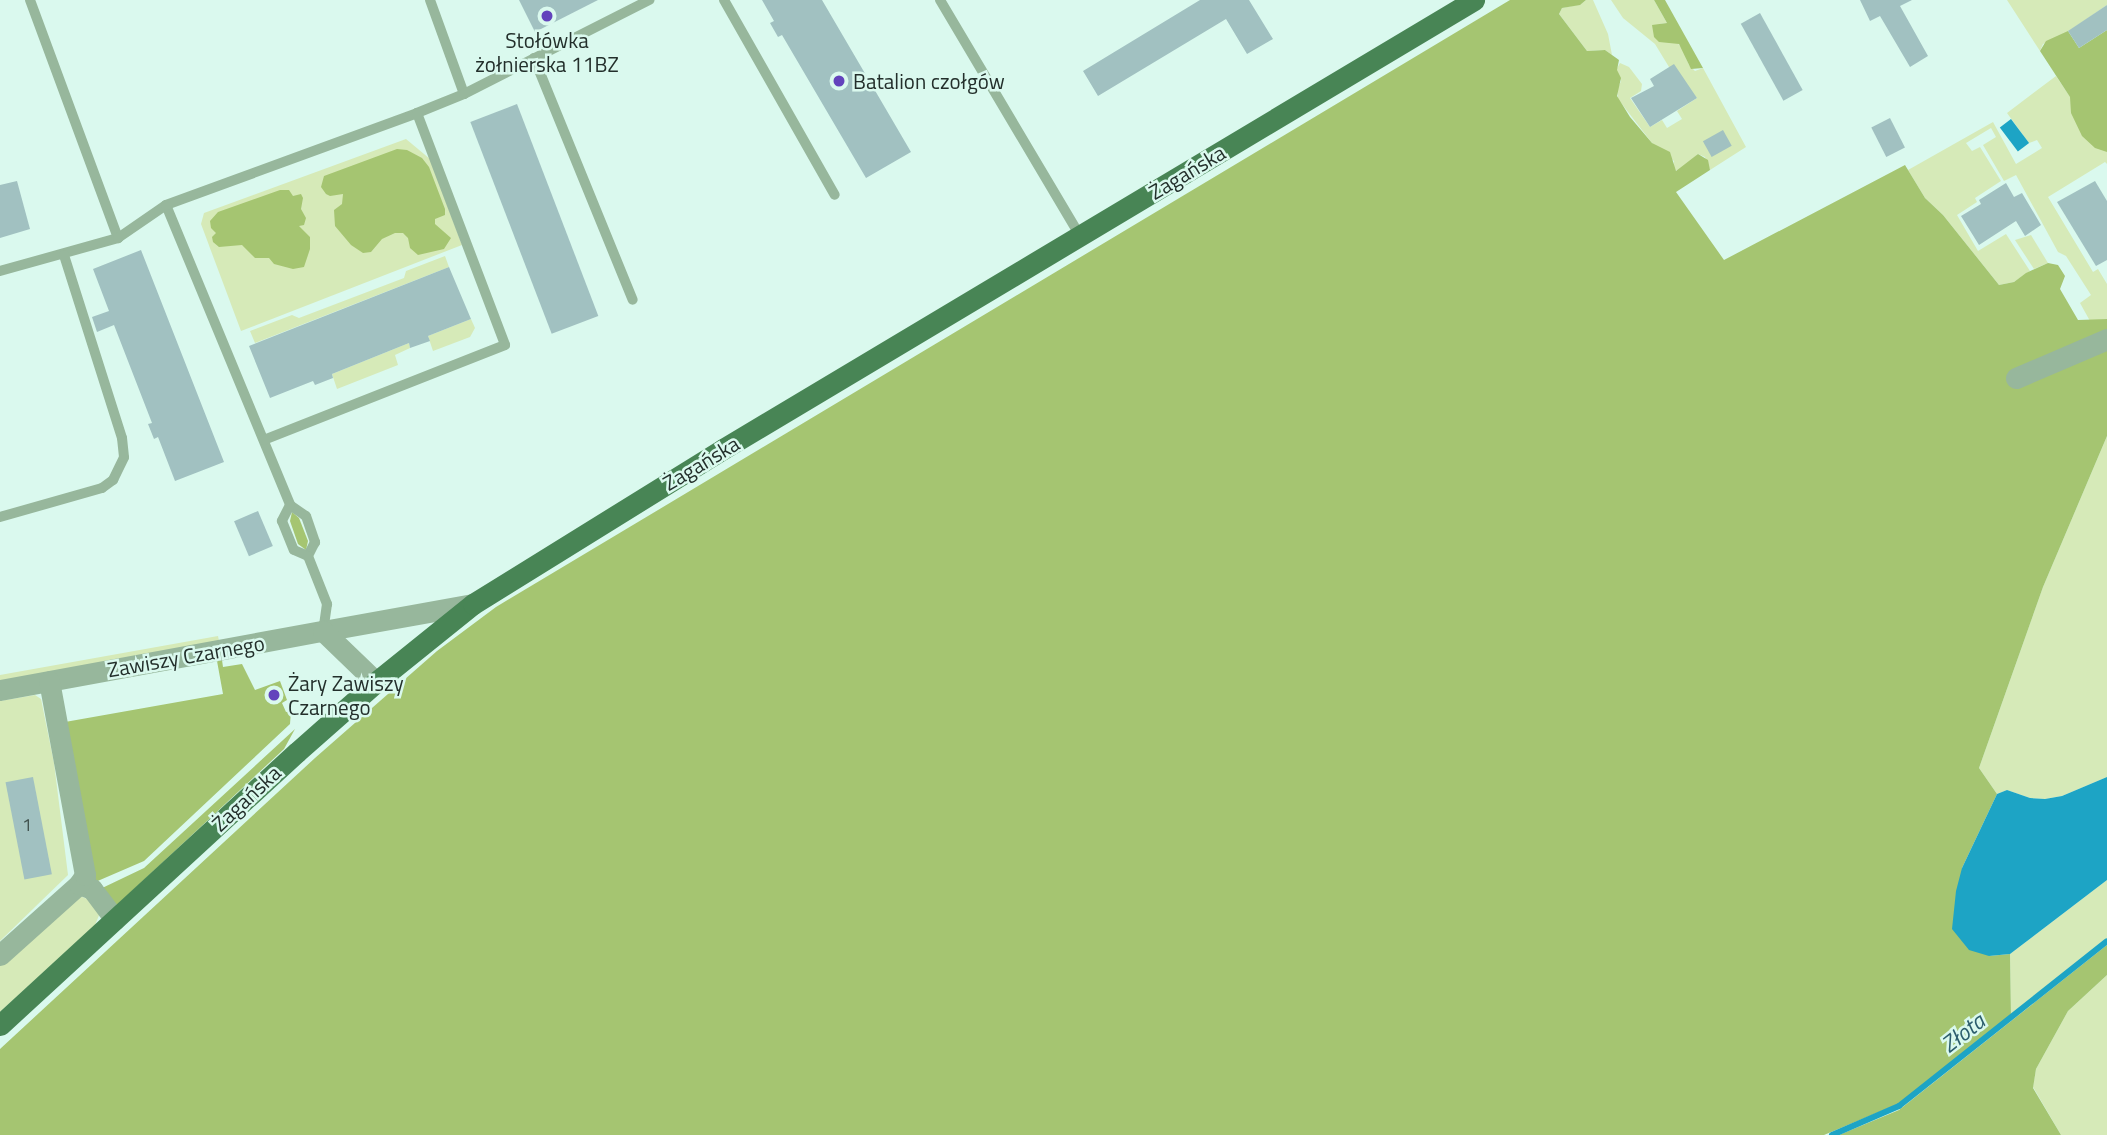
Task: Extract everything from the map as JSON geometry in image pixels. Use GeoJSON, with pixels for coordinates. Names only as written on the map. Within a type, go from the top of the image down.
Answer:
{"type":"FeatureCollection","features":[{"type":"Feature","properties":{"kind":"main road","name":"Żagańska"},"geometry":{"type":"LineString","coordinates":[[0,1025],[376,682],[473,604],[723,449],[1474,0]]}},
{"type":"Feature","properties":{"kind":"street"},"geometry":{"type":"LineString","coordinates":[[2016,378],[2107,339]]}},
{"type":"Feature","properties":{"kind":"street","name":"Zawiszy Czarnego"},"geometry":{"type":"LineString","coordinates":[[0,690],[473,604]]}},
{"type":"Feature","properties":{"kind":"street"},"geometry":{"type":"LineString","coordinates":[[323,631],[376,682]]}},
{"type":"Feature","properties":{"kind":"street"},"geometry":{"type":"LineString","coordinates":[[0,956],[79,884],[85,875],[49,681]]}},
{"type":"Feature","properties":{"kind":"street"},"geometry":{"type":"LineString","coordinates":[[79,884],[92,889],[115,919]]}},
{"type":"Feature","properties":{"kind":"lane"},"geometry":{"type":"LineString","coordinates":[[30,0],[118,238]]}},
{"type":"Feature","properties":{"kind":"lane"},"geometry":{"type":"LineString","coordinates":[[430,0],[464,94]]}},
{"type":"Feature","properties":{"kind":"lane"},"geometry":{"type":"LineString","coordinates":[[0,271],[118,238],[166,205],[464,94],[649,0]]}},
{"type":"Feature","properties":{"kind":"lane"},"geometry":{"type":"LineString","coordinates":[[724,0],[835,195]]}},
{"type":"Feature","properties":{"kind":"lane"},"geometry":{"type":"LineString","coordinates":[[940,0],[1080,236]]}},
{"type":"Feature","properties":{"kind":"lane"},"geometry":{"type":"LineString","coordinates":[[534,58],[633,300]]}},
{"type":"Feature","properties":{"kind":"lane"},"geometry":{"type":"LineString","coordinates":[[264,440],[505,345],[417,113]]}},
{"type":"Feature","properties":{"kind":"lane"},"geometry":{"type":"LineString","coordinates":[[166,205],[290,505],[306,516],[315,542],[307,556]]}},
{"type":"Feature","properties":{"kind":"lane"},"geometry":{"type":"LineString","coordinates":[[0,517],[102,488],[113,480],[124,457],[122,439],[64,255]]}},
{"type":"Feature","properties":{"kind":"lane"},"geometry":{"type":"LineString","coordinates":[[290,505],[282,522],[294,550],[307,556],[327,604],[323,631]]}},
{"type":"Feature","properties":{"kind":"green space"},"geometry":{"type":"Polygon","coordinates":[[[1510,0],[1586,0],[1580,5],[1562,8],[1559,14],[1587,51],[1605,50],[1619,60],[1617,70],[1621,78],[1617,96],[1630,117],[1652,143],[1670,152],[1676,171],[1698,154],[1708,160],[1710,170],[1676,192],[1724,260],[1905,165],[1925,198],[1943,215],[1999,285],[2014,282],[2048,263],[2058,265],[2065,276],[2060,289],[2078,320],[2107,319],[2107,436],[2043,587],[1979,768],[1997,794],[1962,868],[1989,956],[2010,954],[2011,1017],[1898,1104],[1824,1135],[0,1135],[0,1049],[315,758],[437,651],[496,607],[1510,0]]]}},
{"type":"Feature","properties":{"kind":"green space"},"geometry":{"type":"Polygon","coordinates":[[[1586,0],[1593,0],[1608,34],[1612,55],[1605,50],[1587,51],[1559,14],[1562,8],[1581,4],[1586,0]]]}},
{"type":"Feature","properties":{"kind":"green space"},"geometry":{"type":"Polygon","coordinates":[[[1611,0],[1654,0],[1667,23],[1660,24],[1682,48],[1689,65],[1695,71],[1703,68],[1746,147],[1710,170],[1705,157],[1698,154],[1680,171],[1673,170],[1674,161],[1652,143],[1618,99],[1617,90],[1621,81],[1616,70],[1620,63],[1629,67],[1642,84],[1641,91],[1630,98],[1650,127],[1662,120],[1667,128],[1682,119],[1677,111],[1697,98],[1669,67],[1655,44],[1623,18],[1611,0]]]}},
{"type":"Feature","properties":{"kind":"green space"},"geometry":{"type":"Polygon","coordinates":[[[1654,0],[1665,0],[1703,68],[1691,69],[1679,44],[1659,42],[1654,37],[1652,25],[1667,23],[1654,0]]]}},
{"type":"Feature","properties":{"kind":"green space"},"geometry":{"type":"Polygon","coordinates":[[[2007,0],[2107,0],[2107,5],[2062,36],[2043,44],[2040,51],[2007,0]]]}},
{"type":"Feature","properties":{"kind":"green space"},"geometry":{"type":"Polygon","coordinates":[[[2107,30],[2107,152],[2095,148],[2082,136],[2071,113],[2070,97],[2040,51],[2046,41],[2068,31],[2079,48],[2107,30]]]}},
{"type":"Feature","properties":{"kind":"green space"},"geometry":{"type":"Polygon","coordinates":[[[2056,76],[2107,151],[2107,164],[2105,162],[2048,197],[2093,272],[2098,269],[2107,284],[2107,319],[2090,321],[2080,303],[2091,295],[2066,256],[2058,252],[2016,175],[2004,181],[1983,145],[1996,137],[1991,128],[1966,143],[1972,151],[1980,147],[2001,181],[1975,198],[1977,202],[1957,215],[1978,251],[2006,234],[2030,271],[2014,282],[1999,285],[1943,215],[1925,198],[1908,170],[1993,122],[2016,164],[2042,148],[2037,140],[2029,143],[2007,113],[2056,76]]]}},
{"type":"Feature","properties":{"kind":"green space"},"geometry":{"type":"Polygon","coordinates":[[[406,139],[430,159],[462,245],[241,331],[201,224],[204,213],[406,139]]]}},
{"type":"Feature","properties":{"kind":"green space"},"geometry":{"type":"Polygon","coordinates":[[[397,149],[407,150],[422,158],[429,167],[445,209],[445,215],[435,219],[435,224],[451,238],[444,249],[418,255],[410,248],[408,238],[403,233],[395,233],[382,239],[371,252],[363,253],[351,245],[335,226],[334,210],[342,204],[343,194],[326,194],[321,187],[324,176],[397,149]]]}},
{"type":"Feature","properties":{"kind":"green space"},"geometry":{"type":"Polygon","coordinates":[[[280,190],[289,190],[293,196],[301,194],[303,198],[301,209],[306,218],[304,225],[299,226],[310,237],[310,249],[304,267],[293,269],[274,264],[269,258],[255,258],[242,245],[219,247],[213,242],[212,237],[216,233],[211,228],[210,221],[218,212],[280,190]]]}},
{"type":"Feature","properties":{"kind":"green space"},"geometry":{"type":"Polygon","coordinates":[[[2031,235],[2048,263],[2034,269],[2015,240],[2031,235]]]}},
{"type":"Feature","properties":{"kind":"green space"},"geometry":{"type":"Polygon","coordinates":[[[445,256],[449,267],[255,343],[250,331],[292,315],[299,318],[404,278],[406,271],[445,256]]]}},
{"type":"Feature","properties":{"kind":"green space"},"geometry":{"type":"Polygon","coordinates":[[[471,319],[475,328],[470,337],[433,351],[428,336],[471,319]]]}},
{"type":"Feature","properties":{"kind":"green space"},"geometry":{"type":"Polygon","coordinates":[[[409,343],[410,348],[395,355],[398,365],[337,389],[332,374],[409,343]]]}},
{"type":"Feature","properties":{"kind":"green space"},"geometry":{"type":"Polygon","coordinates":[[[2107,436],[2107,777],[2062,796],[2045,799],[2030,798],[2007,790],[1997,794],[1979,768],[2043,587],[2107,436]]]}},
{"type":"Feature","properties":{"kind":"green space"},"geometry":{"type":"Polygon","coordinates":[[[292,512],[299,518],[308,541],[306,550],[298,544],[290,521],[292,512]]]}},
{"type":"Feature","properties":{"kind":"green space"},"geometry":{"type":"Polygon","coordinates":[[[218,636],[219,641],[0,681],[0,675],[218,636]]]}},
{"type":"Feature","properties":{"kind":"green space"},"geometry":{"type":"Polygon","coordinates":[[[222,660],[223,667],[242,664],[255,690],[280,681],[287,700],[282,703],[286,712],[291,711],[290,724],[144,861],[93,883],[65,722],[223,694],[217,661],[222,660]]]}},
{"type":"Feature","properties":{"kind":"green space"},"geometry":{"type":"Polygon","coordinates":[[[35,695],[41,699],[54,763],[68,875],[0,941],[0,701],[35,695]]]}},
{"type":"Feature","properties":{"kind":"green space"},"geometry":{"type":"Polygon","coordinates":[[[295,729],[284,749],[118,904],[112,904],[98,890],[144,868],[295,729]]]}},
{"type":"Feature","properties":{"kind":"green space"},"geometry":{"type":"Polygon","coordinates":[[[2107,880],[2107,938],[2011,1017],[2010,954],[2107,880]]]}},
{"type":"Feature","properties":{"kind":"green space"},"geometry":{"type":"Polygon","coordinates":[[[80,896],[92,901],[100,913],[95,925],[0,1012],[0,964],[80,896]]]}},
{"type":"Feature","properties":{"kind":"green space"},"geometry":{"type":"Polygon","coordinates":[[[2107,945],[2107,975],[2068,1011],[2036,1069],[2033,1088],[2061,1135],[1839,1135],[1899,1110],[2107,945]]]}},
{"type":"Feature","properties":{"kind":"green space"},"geometry":{"type":"Polygon","coordinates":[[[2107,975],[2107,1135],[2061,1135],[2033,1087],[2036,1069],[2068,1011],[2107,975]]]}},
{"type":"Feature","properties":{"kind":"water"},"geometry":{"type":"Polygon","coordinates":[[[2011,119],[2029,143],[2018,151],[2000,127],[2011,119]]]}},
{"type":"Feature","properties":{"kind":"water"},"geometry":{"type":"Polygon","coordinates":[[[2107,777],[2107,880],[2010,954],[1989,956],[1969,950],[1952,929],[1956,891],[1962,868],[1997,794],[2007,790],[2030,798],[2045,799],[2062,796],[2107,777]]]}},
{"type":"Feature","properties":{"kind":"building","name":"Stołówka żołnierska 11BZ"},"geometry":{"type":"Polygon","coordinates":[[[519,0],[598,0],[535,32],[519,0]]]}},
{"type":"Feature","properties":{"kind":"building","name":"Batalion czołgów"},"geometry":{"type":"Polygon","coordinates":[[[762,0],[822,0],[911,152],[866,178],[782,35],[778,37],[770,23],[774,21],[762,0]]]}},
{"type":"Feature","properties":{"kind":"building"},"geometry":{"type":"Polygon","coordinates":[[[1200,0],[1249,0],[1273,39],[1247,54],[1226,19],[1098,96],[1083,71],[1200,0]]]}},
{"type":"Feature","properties":{"kind":"building"},"geometry":{"type":"Polygon","coordinates":[[[1860,0],[1912,0],[1900,6],[1928,56],[1910,67],[1880,16],[1870,21],[1860,0]]]}},
{"type":"Feature","properties":{"kind":"building"},"geometry":{"type":"Polygon","coordinates":[[[2107,5],[2107,30],[2079,48],[2068,31],[2107,5]]]}},
{"type":"Feature","properties":{"kind":"building"},"geometry":{"type":"Polygon","coordinates":[[[1760,13],[1803,90],[1783,101],[1741,24],[1760,13]]]}},
{"type":"Feature","properties":{"kind":"building"},"geometry":{"type":"Polygon","coordinates":[[[1674,64],[1697,98],[1650,127],[1631,98],[1654,86],[1650,79],[1674,64]]]}},
{"type":"Feature","properties":{"kind":"building"},"geometry":{"type":"Polygon","coordinates":[[[517,104],[598,316],[552,334],[470,122],[517,104]]]}},
{"type":"Feature","properties":{"kind":"building"},"geometry":{"type":"Polygon","coordinates":[[[1890,118],[1905,147],[1886,157],[1871,128],[1890,118]]]}},
{"type":"Feature","properties":{"kind":"building"},"geometry":{"type":"Polygon","coordinates":[[[1723,130],[1732,146],[1712,157],[1703,141],[1723,130]]]}},
{"type":"Feature","properties":{"kind":"building"},"geometry":{"type":"Polygon","coordinates":[[[17,181],[30,229],[0,238],[0,185],[17,181]]]}},
{"type":"Feature","properties":{"kind":"building"},"geometry":{"type":"Polygon","coordinates":[[[2095,181],[2107,201],[2107,260],[2096,266],[2057,202],[2095,181]]]}},
{"type":"Feature","properties":{"kind":"building"},"geometry":{"type":"Polygon","coordinates":[[[2006,183],[2014,197],[2022,193],[2041,225],[2025,236],[2016,221],[1979,245],[1961,216],[1981,204],[1979,200],[2006,183]]]}},
{"type":"Feature","properties":{"kind":"building"},"geometry":{"type":"Polygon","coordinates":[[[141,250],[224,462],[175,481],[158,437],[154,439],[148,424],[152,423],[114,325],[97,332],[92,317],[109,311],[93,269],[141,250]]]}},
{"type":"Feature","properties":{"kind":"building"},"geometry":{"type":"Polygon","coordinates":[[[449,267],[471,319],[428,336],[430,341],[410,348],[409,343],[332,374],[333,378],[315,385],[313,381],[270,398],[249,346],[449,267]]]}},
{"type":"Feature","properties":{"kind":"building"},"geometry":{"type":"Polygon","coordinates":[[[258,511],[273,546],[249,556],[234,521],[258,511]]]}},
{"type":"Feature","properties":{"kind":"building"},"geometry":{"type":"Polygon","coordinates":[[[33,777],[52,874],[24,880],[6,782],[33,777]]]}},
{"type":"Feature","properties":{"kind":"waterway","name":"Złota"},"geometry":{"type":"LineString","coordinates":[[1832,1135],[1899,1106],[2107,941]]}},
{"type":"Feature","properties":{"kind":"place","name":"Stołówka żołnierska 11BZ"},"geometry":{"type":"Point","coordinates":[547,16]}},
{"type":"Feature","properties":{"kind":"place","name":"Batalion czołgów"},"geometry":{"type":"Point","coordinates":[839,81]}},
{"type":"Feature","properties":{"kind":"place","name":"Żary Zawiszy Czarnego"},"geometry":{"type":"Point","coordinates":[274,695]}}]}
